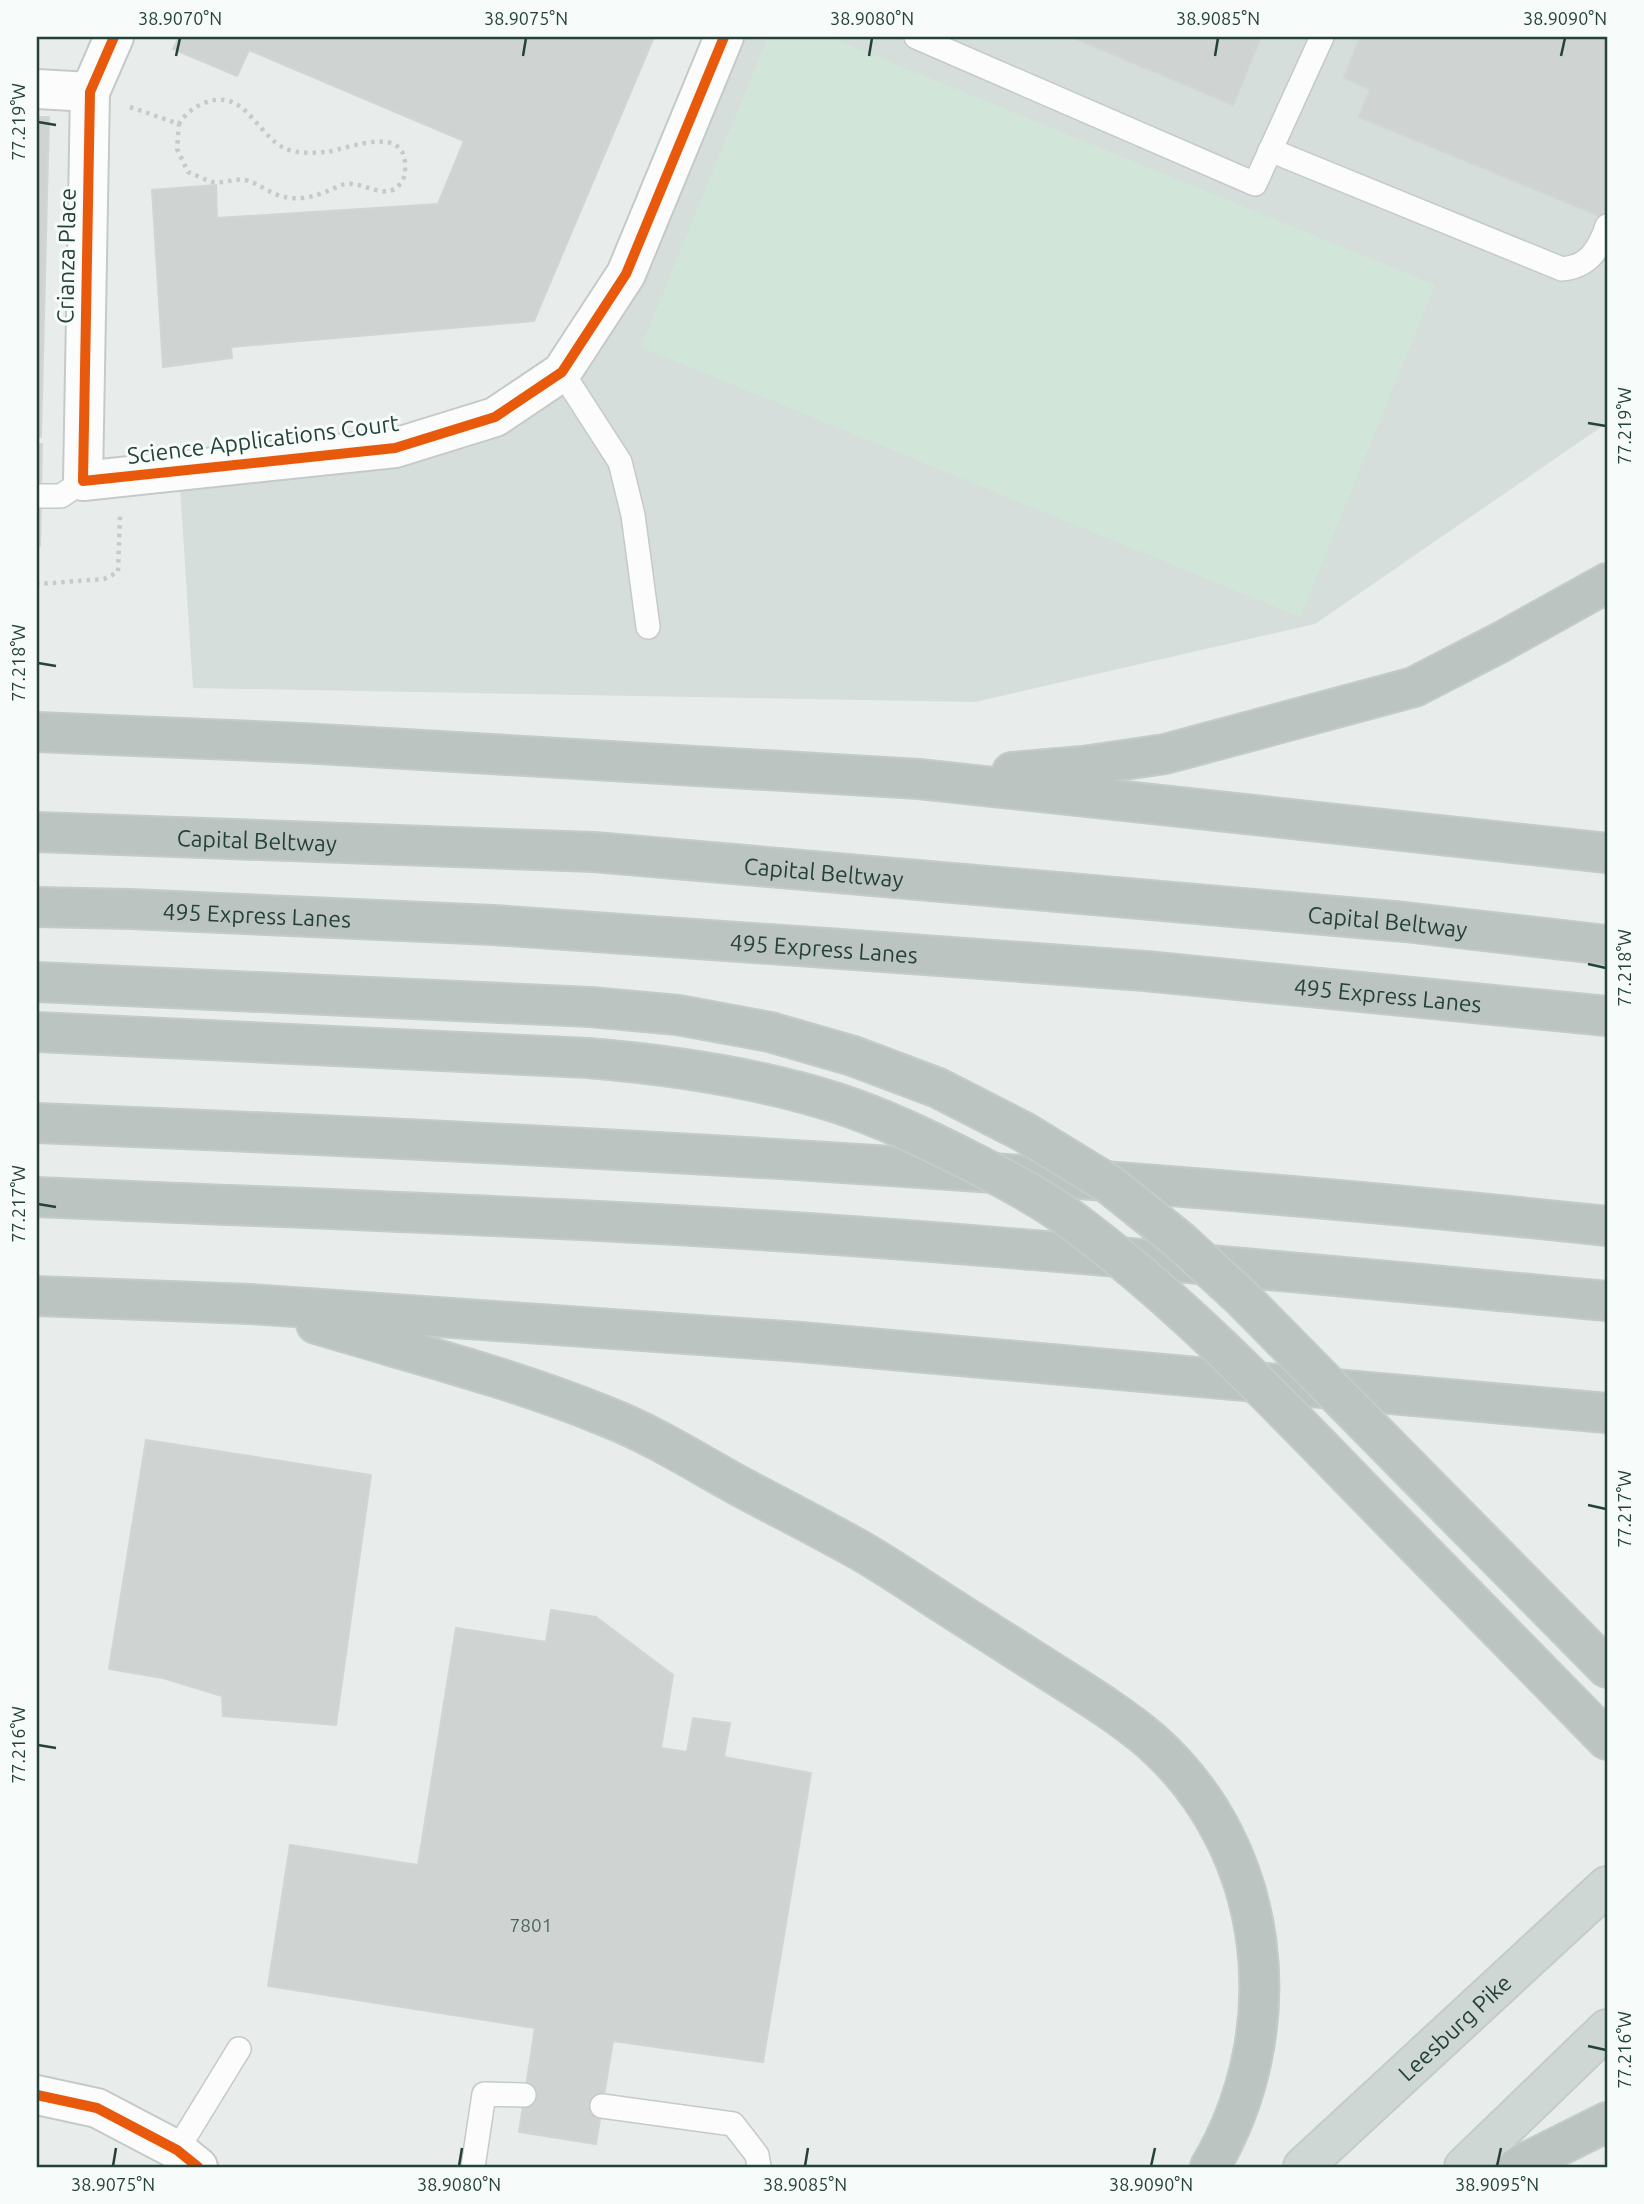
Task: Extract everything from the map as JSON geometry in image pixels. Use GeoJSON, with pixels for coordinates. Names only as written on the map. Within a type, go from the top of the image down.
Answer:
{"type":"FeatureCollection","features":[{"type":"Feature","properties":{"kind":"highway"},"geometry":{"type":"LineString","coordinates":[[919,779],[1083,766],[1165,754],[1414,687],[1607,583]]}},
{"type":"Feature","properties":{"kind":"highway"},"geometry":{"type":"LineString","coordinates":[[37,732],[302,743],[919,779],[1607,853]]}},
{"type":"Feature","properties":{"kind":"highway","name":"Capital Beltway"},"geometry":{"type":"LineString","coordinates":[[37,832],[594,852],[1405,922],[1607,944]]}},
{"type":"Feature","properties":{"kind":"highway","name":"495 Express Lanes"},"geometry":{"type":"LineString","coordinates":[[37,907],[493,925],[841,949],[1144,971],[1607,1016]]}},
{"type":"Feature","properties":{"kind":"highway"},"geometry":{"type":"LineString","coordinates":[[37,982],[590,1007],[678,1015],[770,1032],[853,1056],[938,1088],[1024,1132],[1109,1184],[1180,1241],[1240,1296],[1607,1668]]}},
{"type":"Feature","properties":{"kind":"highway"},"geometry":{"type":"LineString","coordinates":[[37,1032],[587,1058],[684,1068],[758,1082],[838,1103],[917,1135],[999,1176],[1080,1226],[1147,1279],[1205,1332],[1607,1740]]}},
{"type":"Feature","properties":{"kind":"highway"},"geometry":{"type":"LineString","coordinates":[[37,1123],[445,1140],[912,1168],[1449,1209],[1607,1226]]}},
{"type":"Feature","properties":{"kind":"highway"},"geometry":{"type":"LineString","coordinates":[[37,1197],[502,1217],[849,1236],[1240,1267],[1607,1301]]}},
{"type":"Feature","properties":{"kind":"highway"},"geometry":{"type":"LineString","coordinates":[[37,1296],[250,1304],[801,1342],[1607,1413]]}},
{"type":"Feature","properties":{"kind":"highway"},"geometry":{"type":"LineString","coordinates":[[250,1304],[540,1392],[607,1416],[671,1446],[864,1553],[1112,1711],[1152,1742],[1181,1772],[1227,1842],[1241,1877],[1256,1934],[1260,1983],[1256,2043],[1250,2073],[1234,2121],[1210,2167]]}},
{"type":"Feature","properties":{"kind":"highway"},"geometry":{"type":"LineString","coordinates":[[1517,2167],[1607,2122]]}},
{"type":"Feature","properties":{"kind":"main road","name":"Leesburg Pike"},"geometry":{"type":"LineString","coordinates":[[1303,2167],[1607,1886]]}},
{"type":"Feature","properties":{"kind":"main road"},"geometry":{"type":"LineString","coordinates":[[1464,2167],[1607,2029]]}},
{"type":"Feature","properties":{"kind":"street","name":"Crianza Place"},"geometry":{"type":"LineString","coordinates":[[83,481],[90,92],[114,37]]}},
{"type":"Feature","properties":{"kind":"street","name":"Science Applications Court"},"geometry":{"type":"LineString","coordinates":[[83,481],[394,448],[495,417],[562,372],[626,274],[723,37]]}},
{"type":"Feature","properties":{"kind":"street"},"geometry":{"type":"LineString","coordinates":[[37,89],[90,92]]}},
{"type":"Feature","properties":{"kind":"street"},"geometry":{"type":"LineString","coordinates":[[37,2095],[97,2108],[188,2158]]}},
{"type":"Feature","properties":{"kind":"lane"},"geometry":{"type":"LineString","coordinates":[[916,37],[1255,184],[1322,37]]}},
{"type":"Feature","properties":{"kind":"lane"},"geometry":{"type":"LineString","coordinates":[[1270,150],[1562,269],[1575,268],[1598,250],[1607,226]]}},
{"type":"Feature","properties":{"kind":"lane"},"geometry":{"type":"LineString","coordinates":[[562,372],[620,462],[633,515],[648,627]]}},
{"type":"Feature","properties":{"kind":"lane"},"geometry":{"type":"LineString","coordinates":[[41,496],[61,496],[83,481]]}},
{"type":"Feature","properties":{"kind":"lane"},"geometry":{"type":"LineString","coordinates":[[188,2158],[239,2049]]}},
{"type":"Feature","properties":{"kind":"lane"},"geometry":{"type":"LineString","coordinates":[[473,2167],[484,2094],[524,2095]]}},
{"type":"Feature","properties":{"kind":"lane"},"geometry":{"type":"LineString","coordinates":[[602,2106],[733,2123],[757,2155],[759,2167]]}},
{"type":"Feature","properties":{"kind":"path"},"geometry":{"type":"LineString","coordinates":[[90,92],[179,124]]}},
{"type":"Feature","properties":{"kind":"path"},"geometry":{"type":"LineString","coordinates":[[211,100],[229,101],[242,106],[284,147],[307,153],[327,152],[370,141],[384,141],[399,148],[406,161],[405,177],[396,188],[381,192],[363,185],[345,183],[319,195],[297,199],[279,196],[255,182],[239,179],[214,182],[188,172],[177,149],[179,124],[182,118],[198,105],[211,100]]}},
{"type":"Feature","properties":{"kind":"path"},"geometry":{"type":"LineString","coordinates":[[37,582],[104,579],[118,572],[122,477]]}},
{"type":"Feature","properties":{"kind":"shaded area"},"geometry":{"type":"Polygon","coordinates":[[[722,37],[1607,37],[1607,423],[1315,624],[975,702],[193,688],[179,472],[463,422],[560,363],[613,299],[722,37]]]}},
{"type":"Feature","properties":{"kind":"green space"},"geometry":{"type":"Polygon","coordinates":[[[768,37],[829,37],[1435,285],[1300,617],[641,347],[768,37]]]}},
{"type":"Feature","properties":{"kind":"building"},"geometry":{"type":"Polygon","coordinates":[[[179,37],[654,37],[534,321],[231,347],[232,358],[163,367],[152,190],[216,185],[217,218],[438,204],[464,141],[249,50],[237,76],[173,49],[179,37]]]}},
{"type":"Feature","properties":{"kind":"building"},"geometry":{"type":"Polygon","coordinates":[[[1072,37],[1261,37],[1233,105],[1072,37]]]}},
{"type":"Feature","properties":{"kind":"building"},"geometry":{"type":"Polygon","coordinates":[[[1360,37],[1607,37],[1607,219],[1359,117],[1370,89],[1344,78],[1360,37]]]}},
{"type":"Feature","properties":{"kind":"building"},"geometry":{"type":"Polygon","coordinates":[[[37,117],[49,117],[41,437],[37,437],[37,117]]]}},
{"type":"Feature","properties":{"kind":"building"},"geometry":{"type":"Polygon","coordinates":[[[37,444],[42,444],[40,546],[37,546],[37,444]]]}},
{"type":"Feature","properties":{"kind":"building"},"geometry":{"type":"Polygon","coordinates":[[[146,1440],[371,1475],[336,1725],[223,1716],[222,1696],[163,1678],[109,1669],[146,1440]]]}},
{"type":"Feature","properties":{"kind":"building"},"geometry":{"type":"Polygon","coordinates":[[[551,1610],[596,1617],[673,1675],[661,1748],[687,1752],[693,1718],[730,1723],[724,1757],[811,1773],[763,2062],[613,2041],[596,2144],[519,2132],[535,2028],[268,1986],[290,1845],[418,1865],[456,1628],[546,1642],[551,1610]]]}},
{"type":"Feature","properties":{"kind":"cycle path"},"geometry":{"type":"LineString","coordinates":[[114,37],[90,92],[83,481],[395,448],[495,417],[562,372],[626,274],[724,37]]}},
{"type":"Feature","properties":{"kind":"cycle path"},"geometry":{"type":"LineString","coordinates":[[37,2095],[97,2108],[177,2150],[198,2167]]}}]}
